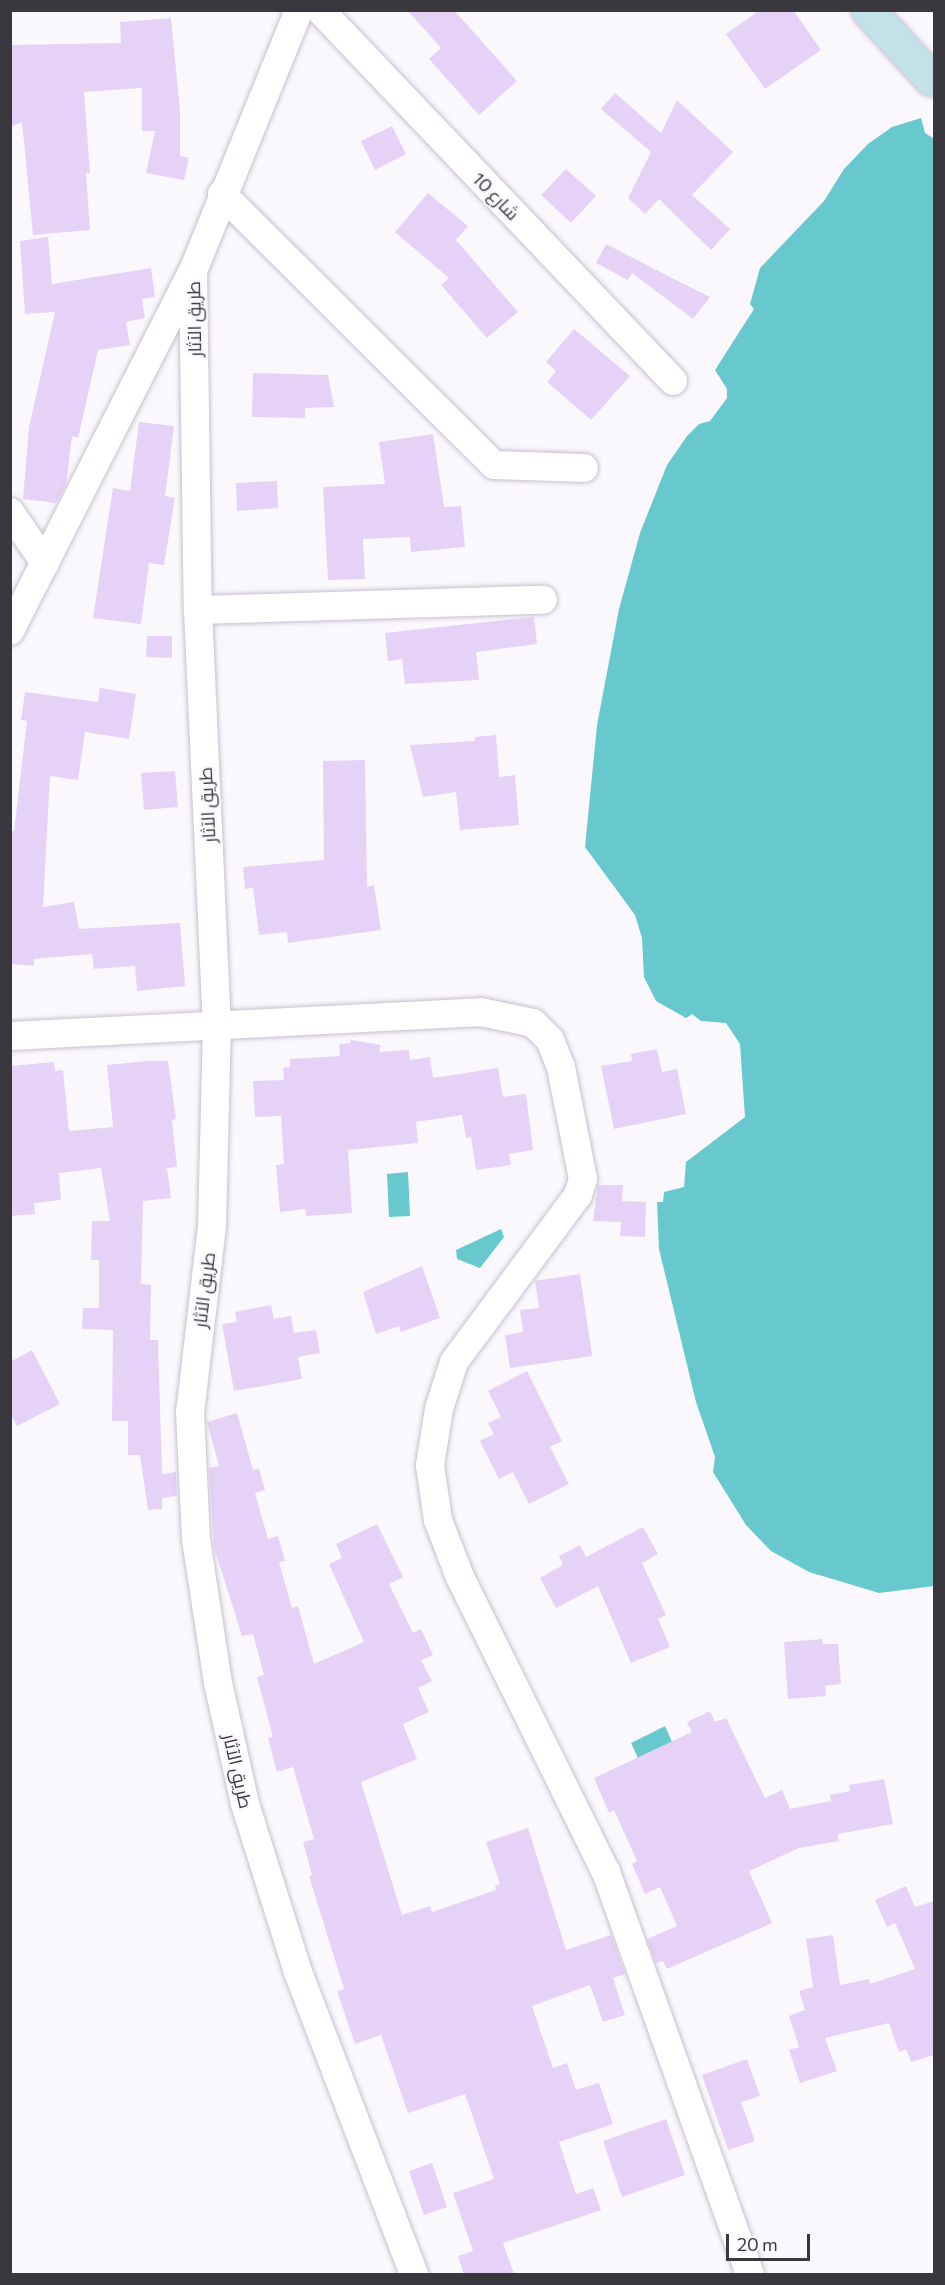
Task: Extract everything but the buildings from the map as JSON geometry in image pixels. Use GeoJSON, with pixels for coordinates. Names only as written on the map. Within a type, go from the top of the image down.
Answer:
{"type":"FeatureCollection","features":[{"type":"Feature","properties":{"kind":"street"},"geometry":{"type":"LineString","coordinates":[[10,631],[193,271],[222,194],[299,10]]}},
{"type":"Feature","properties":{"kind":"street","name":"شارع 10"},"geometry":{"type":"LineString","coordinates":[[320,10],[673,381]]}},
{"type":"Feature","properties":{"kind":"street"},"geometry":{"type":"LineString","coordinates":[[868,10],[931,79]]}},
{"type":"Feature","properties":{"kind":"street"},"geometry":{"type":"LineString","coordinates":[[222,194],[494,465],[584,468]]}},
{"type":"Feature","properties":{"kind":"street","name":"طريق الآثار"},"geometry":{"type":"LineString","coordinates":[[193,271],[198,610],[217,1023],[212,1226],[190,1412],[196,1539],[216,1672],[245,1804],[298,1972],[414,2274]]}},
{"type":"Feature","properties":{"kind":"street"},"geometry":{"type":"LineString","coordinates":[[10,512],[45,562]]}},
{"type":"Feature","properties":{"kind":"street"},"geometry":{"type":"LineString","coordinates":[[198,610],[543,600]]}},
{"type":"Feature","properties":{"kind":"street"},"geometry":{"type":"LineString","coordinates":[[10,1036],[217,1023],[482,1011],[533,1023],[550,1040],[561,1067],[583,1179],[578,1195],[454,1362],[439,1409],[430,1465],[438,1520],[460,1577],[606,1872],[750,2274]]}},
{"type":"Feature","properties":{"kind":"water"},"geometry":{"type":"Polygon","coordinates":[[[921,118],[925,133],[934,139],[934,1586],[879,1593],[809,1572],[771,1551],[746,1525],[713,1472],[715,1457],[696,1402],[659,1249],[657,1202],[663,1202],[664,1192],[684,1187],[686,1162],[745,1117],[740,1044],[726,1023],[701,1021],[692,1014],[686,1018],[656,1001],[644,977],[642,938],[635,915],[585,847],[597,725],[619,609],[640,533],[667,465],[687,436],[699,424],[710,421],[727,398],[727,389],[715,370],[754,309],[750,304],[760,268],[824,201],[844,169],[868,144],[892,127],[921,118]]]}},
{"type":"Feature","properties":{"kind":"water"},"geometry":{"type":"Polygon","coordinates":[[[408,1172],[410,1216],[389,1217],[387,1174],[408,1172]]]}},
{"type":"Feature","properties":{"kind":"water"},"geometry":{"type":"Polygon","coordinates":[[[501,1229],[504,1237],[480,1268],[457,1259],[456,1250],[501,1229]]]}},
{"type":"Feature","properties":{"kind":"water"},"geometry":{"type":"Polygon","coordinates":[[[665,1726],[672,1742],[638,1758],[631,1743],[665,1726]]]}}]}
